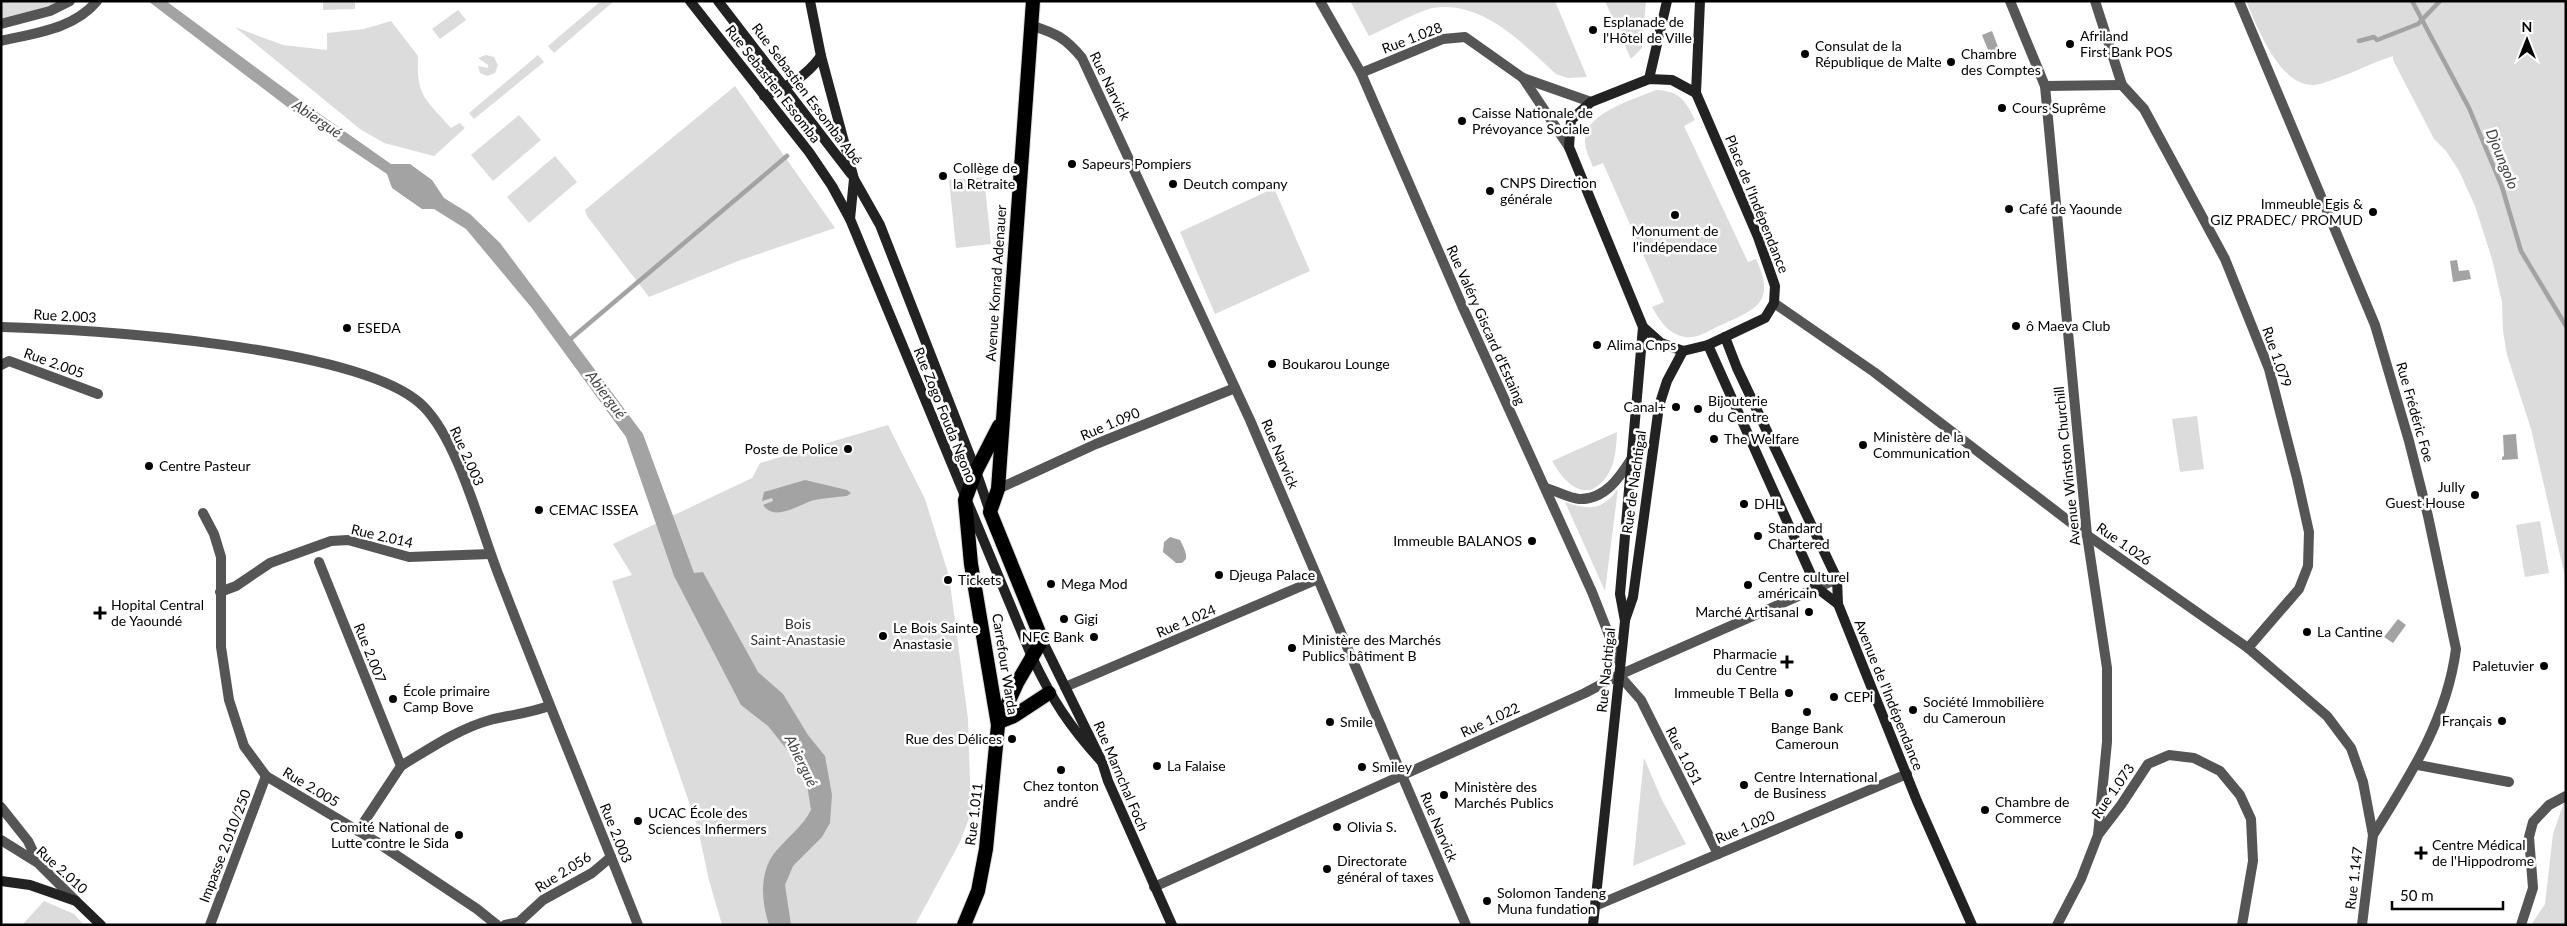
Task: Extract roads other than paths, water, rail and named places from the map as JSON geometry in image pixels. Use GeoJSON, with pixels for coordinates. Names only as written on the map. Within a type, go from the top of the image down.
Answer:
{"type":"FeatureCollection","features":[{"type":"Feature","properties":{"kind":"highway","name":"Avenue Konrad Adenauer"},"geometry":{"type":"LineString","coordinates":[[990,512],[998,489],[1033,1]]}},
{"type":"Feature","properties":{"kind":"highway","name":"Avenue Konrad Adenauer"},"geometry":{"type":"LineString","coordinates":[[965,500],[976,471],[1003,418]]}},
{"type":"Feature","properties":{"kind":"highway","name":"Carrefour Warda"},"geometry":{"type":"LineString","coordinates":[[965,500],[971,564],[999,723]]}},
{"type":"Feature","properties":{"kind":"highway"},"geometry":{"type":"LineString","coordinates":[[990,512],[1042,640]]}},
{"type":"Feature","properties":{"kind":"highway","name":"Carrefour Warda"},"geometry":{"type":"LineString","coordinates":[[999,723],[1042,640]]}},
{"type":"Feature","properties":{"kind":"highway"},"geometry":{"type":"LineString","coordinates":[[999,723],[1014,716],[1049,693]]}},
{"type":"Feature","properties":{"kind":"highway","name":"Rue 1.011"},"geometry":{"type":"LineString","coordinates":[[964,925],[978,891],[990,820],[999,723]]}},
{"type":"Feature","properties":{"kind":"highway","name":"Rue 1.011"},"geometry":{"type":"LineString","coordinates":[[960,925],[973,906]]}},
{"type":"Feature","properties":{"kind":"main road","name":"Rue Sebastien Essomba"},"geometry":{"type":"LineString","coordinates":[[690,1],[809,152],[832,186],[850,219]]}},
{"type":"Feature","properties":{"kind":"main road","name":"Rue Sebastien Essomba Abé"},"geometry":{"type":"LineString","coordinates":[[718,1],[786,87],[854,179]]}},
{"type":"Feature","properties":{"kind":"main road","name":"Rue Zogo Fouda Ngono"},"geometry":{"type":"LineString","coordinates":[[810,1],[821,56],[854,179],[880,225],[976,471],[990,512]]}},
{"type":"Feature","properties":{"kind":"main road"},"geometry":{"type":"LineString","coordinates":[[1648,80],[1667,1]]}},
{"type":"Feature","properties":{"kind":"main road"},"geometry":{"type":"LineString","coordinates":[[1700,1],[1696,93],[1672,80],[1648,80],[1591,102],[1571,120],[1569,147],[1643,328],[1661,343],[1682,351],[1708,345],[1765,318],[1774,303]]}},
{"type":"Feature","properties":{"kind":"main road"},"geometry":{"type":"LineString","coordinates":[[764,96],[786,87],[812,69],[821,56]]}},
{"type":"Feature","properties":{"kind":"main road","name":"Place de l'Indépendance"},"geometry":{"type":"LineString","coordinates":[[1696,93],[1758,237],[1775,286],[1774,303]]}},
{"type":"Feature","properties":{"kind":"main road","name":"Rue Zogo Fouda Ngono"},"geometry":{"type":"LineString","coordinates":[[854,179],[850,219],[1032,658],[1049,693],[1073,731],[1102,762]]}},
{"type":"Feature","properties":{"kind":"main road","name":"Rue Nachtigal"},"geometry":{"type":"LineString","coordinates":[[1593,925],[1625,621],[1620,594],[1643,328]]}},
{"type":"Feature","properties":{"kind":"main road","name":"Avenue de l'Indépendance"},"geometry":{"type":"LineString","coordinates":[[1725,337],[1737,368],[1837,579],[1838,604],[1906,774],[1972,925]]}},
{"type":"Feature","properties":{"kind":"main road"},"geometry":{"type":"LineString","coordinates":[[1708,345],[1817,588],[1838,604]]}},
{"type":"Feature","properties":{"kind":"main road","name":"Rue de Nachtigal"},"geometry":{"type":"LineString","coordinates":[[1625,621],[1633,598],[1659,406],[1667,381],[1682,351]]}},
{"type":"Feature","properties":{"kind":"main road","name":"Rue Marnchal Foch"},"geometry":{"type":"LineString","coordinates":[[1042,640],[1102,762],[1108,781],[1172,925]]}},
{"type":"Feature","properties":{"kind":"main road"},"geometry":{"type":"LineString","coordinates":[[1,881],[30,886],[76,900]]}},
{"type":"Feature","properties":{"kind":"main road","name":"Rue 2.010"},"geometry":{"type":"LineString","coordinates":[[76,900],[101,925]]}},
{"type":"Feature","properties":{"kind":"street"},"geometry":{"type":"LineString","coordinates":[[1,24],[50,11],[70,1]]}},
{"type":"Feature","properties":{"kind":"street"},"geometry":{"type":"LineString","coordinates":[[1,41],[57,28],[77,19],[97,1]]}},
{"type":"Feature","properties":{"kind":"street","name":"Rue Valéry Giscard d'Estaing"},"geometry":{"type":"LineString","coordinates":[[1320,1],[1361,73],[1464,310],[1592,592],[1620,663]]}},
{"type":"Feature","properties":{"kind":"street","name":"Avenue Winston Churchill"},"geometry":{"type":"LineString","coordinates":[[2010,1],[2045,86],[2087,535],[2106,668],[2106,742],[2098,835],[2081,879],[2058,925]]}},
{"type":"Feature","properties":{"kind":"street","name":"Rue 1.079"},"geometry":{"type":"LineString","coordinates":[[2095,1],[2122,85],[2144,109],[2225,259],[2268,369],[2309,532],[2308,566],[2299,588],[2248,648]]}},
{"type":"Feature","properties":{"kind":"street","name":"Rue Frédéric Foe"},"geometry":{"type":"LineString","coordinates":[[2239,1],[2376,325],[2410,441],[2456,649],[2454,667],[2439,719],[2418,765],[2373,835]]}},
{"type":"Feature","properties":{"kind":"street","name":"Rue Narvick"},"geometry":{"type":"LineString","coordinates":[[1030,25],[1056,33],[1071,45],[1082,58],[1235,388],[1466,925]]}},
{"type":"Feature","properties":{"kind":"street","name":"Rue 1.028"},"geometry":{"type":"LineString","coordinates":[[1361,73],[1443,39],[1465,37],[1523,78],[1591,102]]}},
{"type":"Feature","properties":{"kind":"street","name":"Rue 1.028"},"geometry":{"type":"LineString","coordinates":[[1523,78],[1569,147]]}},
{"type":"Feature","properties":{"kind":"street"},"geometry":{"type":"LineString","coordinates":[[2045,86],[2122,85]]}},
{"type":"Feature","properties":{"kind":"street","name":"Rue 1.026"},"geometry":{"type":"LineString","coordinates":[[1774,303],[1878,374],[2087,535],[2248,648],[2327,716],[2351,748],[2363,782],[2373,835]]}},
{"type":"Feature","properties":{"kind":"street","name":"Rue 2.003"},"geometry":{"type":"LineString","coordinates":[[1,327],[63,328],[250,349],[314,362],[364,375],[397,388],[424,406],[442,431],[468,492],[549,706],[638,925]]}},
{"type":"Feature","properties":{"kind":"street","name":"Rue 2.005"},"geometry":{"type":"LineString","coordinates":[[1,365],[9,361],[98,394]]}},
{"type":"Feature","properties":{"kind":"street","name":"Rue 1.090"},"geometry":{"type":"LineString","coordinates":[[998,489],[1096,444],[1235,388]]}},
{"type":"Feature","properties":{"kind":"street"},"geometry":{"type":"LineString","coordinates":[[1546,488],[1578,499],[1592,498],[1611,487],[1633,457]]}},
{"type":"Feature","properties":{"kind":"street","name":"Rue 2.005"},"geometry":{"type":"LineString","coordinates":[[203,514],[214,534],[221,557],[221,647],[229,700],[244,746],[266,776],[358,831],[477,909],[496,925]]}},
{"type":"Feature","properties":{"kind":"street","name":"Rue 2.014"},"geometry":{"type":"LineString","coordinates":[[220,592],[236,586],[270,563],[331,541],[348,540],[409,557],[490,554]]}},
{"type":"Feature","properties":{"kind":"street","name":"Rue 2.007"},"geometry":{"type":"LineString","coordinates":[[319,562],[400,766]]}},
{"type":"Feature","properties":{"kind":"street","name":"Rue 1.024"},"geometry":{"type":"LineString","coordinates":[[1066,687],[1318,579]]}},
{"type":"Feature","properties":{"kind":"street","name":"Rue 1.022"},"geometry":{"type":"LineString","coordinates":[[1154,887],[1619,675],[1837,579]]}},
{"type":"Feature","properties":{"kind":"street","name":"Rue 1.051"},"geometry":{"type":"LineString","coordinates":[[1619,675],[1641,700],[1718,854]]}},
{"type":"Feature","properties":{"kind":"street"},"geometry":{"type":"LineString","coordinates":[[358,831],[400,766],[458,732],[488,720],[536,711],[549,706]]}},
{"type":"Feature","properties":{"kind":"street","name":"Rue 1.073"},"geometry":{"type":"LineString","coordinates":[[2098,835],[2121,805],[2148,764],[2169,755],[2194,758],[2220,771],[2240,795],[2251,819],[2253,861],[2242,925]]}},
{"type":"Feature","properties":{"kind":"street"},"geometry":{"type":"LineString","coordinates":[[2418,765],[2509,782]]}},
{"type":"Feature","properties":{"kind":"street","name":"Rue 1.020"},"geometry":{"type":"LineString","coordinates":[[1595,906],[1906,774]]}},
{"type":"Feature","properties":{"kind":"street","name":"Impasse 2.010/250"},"geometry":{"type":"LineString","coordinates":[[210,925],[266,776]]}},
{"type":"Feature","properties":{"kind":"street"},"geometry":{"type":"LineString","coordinates":[[2521,925],[2532,888],[2529,836],[2533,822],[2549,805],[2566,796]]}},
{"type":"Feature","properties":{"kind":"street"},"geometry":{"type":"LineString","coordinates":[[1,807],[28,841],[38,863]]}},
{"type":"Feature","properties":{"kind":"street","name":"Rue 1.147"},"geometry":{"type":"LineString","coordinates":[[2362,925],[2373,835]]}},
{"type":"Feature","properties":{"kind":"street","name":"Rue 2.010"},"geometry":{"type":"LineString","coordinates":[[1,840],[38,863],[76,900]]}},
{"type":"Feature","properties":{"kind":"street","name":"Rue 2.056"},"geometry":{"type":"LineString","coordinates":[[505,925],[519,922],[544,900],[592,873],[611,857]]}},
{"type":"Feature","properties":{"kind":"water","name":"Abiergué"},"geometry":{"type":"Polygon","coordinates":[[[148,1],[166,1],[300,100],[391,164],[410,164],[432,180],[444,198],[470,214],[500,243],[643,434],[694,573],[703,572],[758,672],[783,694],[808,735],[825,756],[832,795],[830,823],[822,837],[793,866],[785,885],[791,925],[769,925],[764,906],[763,886],[770,859],[804,821],[811,810],[805,772],[768,726],[741,705],[674,576],[626,437],[531,307],[466,229],[434,209],[422,209],[392,188],[387,174],[290,109],[148,1]]]}},
{"type":"Feature","properties":{"kind":"water"},"geometry":{"type":"Polygon","coordinates":[[[1992,31],[2000,52],[1990,55],[1982,35],[1992,31]]]}},
{"type":"Feature","properties":{"kind":"water"},"geometry":{"type":"Polygon","coordinates":[[[2457,260],[2459,271],[2469,270],[2471,279],[2453,282],[2450,261],[2457,260]]]}},
{"type":"Feature","properties":{"kind":"water"},"geometry":{"type":"Polygon","coordinates":[[[2516,434],[2518,459],[2502,460],[2504,456],[2503,435],[2516,434]]]}},
{"type":"Feature","properties":{"kind":"water"},"geometry":{"type":"Polygon","coordinates":[[[805,480],[847,490],[851,493],[847,496],[814,500],[780,512],[768,510],[763,505],[773,501],[772,498],[762,501],[764,492],[805,480]]]}},
{"type":"Feature","properties":{"kind":"water"},"geometry":{"type":"Polygon","coordinates":[[[1170,537],[1180,540],[1186,554],[1186,559],[1182,563],[1176,563],[1163,552],[1164,542],[1170,537]]]}},
{"type":"Feature","properties":{"kind":"water"},"geometry":{"type":"Polygon","coordinates":[[[2398,619],[2406,625],[2393,643],[2384,637],[2398,619]]]}},
{"type":"Feature","properties":{"kind":"waterway","name":"Djoungolo"},"geometry":{"type":"LineString","coordinates":[[2412,1],[2469,108],[2502,187],[2521,251],[2566,326]]}},
{"type":"Feature","properties":{"kind":"waterway"},"geometry":{"type":"LineString","coordinates":[[2359,41],[2374,37],[2377,40],[2418,24],[2440,1]]}},
{"type":"Feature","properties":{"kind":"waterway"},"geometry":{"type":"LineString","coordinates":[[567,342],[787,156]]}},
{"type":"Feature","properties":{"kind":"place","name":"Esplanade de l'Hôtel de Ville"},"geometry":{"type":"Point","coordinates":[1593,30]}},
{"type":"Feature","properties":{"kind":"place","name":"Afriland First Bank POS"},"geometry":{"type":"Point","coordinates":[2070,44]}},
{"type":"Feature","properties":{"kind":"place","name":"Consulat de la République de Malte"},"geometry":{"type":"Point","coordinates":[1805,54]}},
{"type":"Feature","properties":{"kind":"place","name":"Chambre des Comptes"},"geometry":{"type":"Point","coordinates":[1951,62]}},
{"type":"Feature","properties":{"kind":"place","name":"Cours Suprême"},"geometry":{"type":"Point","coordinates":[2002,108]}},
{"type":"Feature","properties":{"kind":"place","name":"Caisse Nationale de Prévoyance Sociale"},"geometry":{"type":"Point","coordinates":[1462,121]}},
{"type":"Feature","properties":{"kind":"place","name":"Sapeurs Pompiers"},"geometry":{"type":"Point","coordinates":[1072,164]}},
{"type":"Feature","properties":{"kind":"place","name":"Collège de la Retraite"},"geometry":{"type":"Point","coordinates":[943,176]}},
{"type":"Feature","properties":{"kind":"place","name":"Deutch company"},"geometry":{"type":"Point","coordinates":[1173,184]}},
{"type":"Feature","properties":{"kind":"place","name":"CNPS Direction générale"},"geometry":{"type":"Point","coordinates":[1490,191]}},
{"type":"Feature","properties":{"kind":"place","name":"Café de Yaounde"},"geometry":{"type":"Point","coordinates":[2009,209]}},
{"type":"Feature","properties":{"kind":"place","name":"Immeuble Egis & GIZ PRADEC/ PROMUD"},"geometry":{"type":"Point","coordinates":[2373,212]}},
{"type":"Feature","properties":{"kind":"place","name":"Monument de l'indépendace"},"geometry":{"type":"Point","coordinates":[1675,215]}},
{"type":"Feature","properties":{"kind":"place","name":"ô Maeva Club"},"geometry":{"type":"Point","coordinates":[2016,326]}},
{"type":"Feature","properties":{"kind":"place","name":"ESEDA"},"geometry":{"type":"Point","coordinates":[347,328]}},
{"type":"Feature","properties":{"kind":"place","name":"Alima Cnps"},"geometry":{"type":"Point","coordinates":[1597,345]}},
{"type":"Feature","properties":{"kind":"place","name":"Boukarou Lounge"},"geometry":{"type":"Point","coordinates":[1272,364]}},
{"type":"Feature","properties":{"kind":"place","name":"Canal+"},"geometry":{"type":"Point","coordinates":[1676,407]}},
{"type":"Feature","properties":{"kind":"place","name":"Bijouterie du Centre"},"geometry":{"type":"Point","coordinates":[1698,409]}},
{"type":"Feature","properties":{"kind":"place","name":"The Welfare"},"geometry":{"type":"Point","coordinates":[1714,439]}},
{"type":"Feature","properties":{"kind":"place","name":"Ministère de la Communication"},"geometry":{"type":"Point","coordinates":[1863,445]}},
{"type":"Feature","properties":{"kind":"place","name":"Poste de Police"},"geometry":{"type":"Point","coordinates":[848,449]}},
{"type":"Feature","properties":{"kind":"place","name":"Centre Pasteur"},"geometry":{"type":"Point","coordinates":[149,466]}},
{"type":"Feature","properties":{"kind":"place","name":"Jully Guest House"},"geometry":{"type":"Point","coordinates":[2475,495]}},
{"type":"Feature","properties":{"kind":"place","name":"DHL"},"geometry":{"type":"Point","coordinates":[1744,504]}},
{"type":"Feature","properties":{"kind":"place","name":"CEMAC ISSEA"},"geometry":{"type":"Point","coordinates":[539,510]}},
{"type":"Feature","properties":{"kind":"place","name":"Standard Chartered"},"geometry":{"type":"Point","coordinates":[1758,536]}},
{"type":"Feature","properties":{"kind":"place","name":"Immeuble BALANOS"},"geometry":{"type":"Point","coordinates":[1532,541]}},
{"type":"Feature","properties":{"kind":"place","name":"Djeuga Palace"},"geometry":{"type":"Point","coordinates":[1219,575]}},
{"type":"Feature","properties":{"kind":"place","name":"Tickets"},"geometry":{"type":"Point","coordinates":[948,580]}},
{"type":"Feature","properties":{"kind":"place","name":"Mega Mod"},"geometry":{"type":"Point","coordinates":[1051,584]}},
{"type":"Feature","properties":{"kind":"place","name":"Centre culturel américain"},"geometry":{"type":"Point","coordinates":[1748,585]}},
{"type":"Feature","properties":{"kind":"place","name":"Marché Artisanal"},"geometry":{"type":"Point","coordinates":[1809,612]}},
{"type":"Feature","properties":{"kind":"place","name":"Hopital Central de Yaoundé"},"geometry":{"type":"Point","coordinates":[100,613]}},
{"type":"Feature","properties":{"kind":"place","name":"Gigi"},"geometry":{"type":"Point","coordinates":[1064,619]}},
{"type":"Feature","properties":{"kind":"place","name":"La Cantine"},"geometry":{"type":"Point","coordinates":[2307,632]}},
{"type":"Feature","properties":{"kind":"place","name":"Le Bois Sainte Anastasie"},"geometry":{"type":"Point","coordinates":[883,636]}},
{"type":"Feature","properties":{"kind":"place","name":"NFC Bank"},"geometry":{"type":"Point","coordinates":[1094,637]}},
{"type":"Feature","properties":{"kind":"place","name":"Ministère des Marchés Publics bâtiment B"},"geometry":{"type":"Point","coordinates":[1292,648]}},
{"type":"Feature","properties":{"kind":"place","name":"Pharmacie du Centre"},"geometry":{"type":"Point","coordinates":[1787,662]}},
{"type":"Feature","properties":{"kind":"place","name":"Paletuvier"},"geometry":{"type":"Point","coordinates":[2544,666]}},
{"type":"Feature","properties":{"kind":"place","name":"Immeuble T Bella"},"geometry":{"type":"Point","coordinates":[1789,693]}},
{"type":"Feature","properties":{"kind":"place","name":"CEPi"},"geometry":{"type":"Point","coordinates":[1834,697]}},
{"type":"Feature","properties":{"kind":"place","name":"École primaire Camp Bove"},"geometry":{"type":"Point","coordinates":[393,699]}},
{"type":"Feature","properties":{"kind":"place","name":"Société Immobilière du Cameroun"},"geometry":{"type":"Point","coordinates":[1913,710]}},
{"type":"Feature","properties":{"kind":"place","name":"Bange Bank Cameroun"},"geometry":{"type":"Point","coordinates":[1807,712]}},
{"type":"Feature","properties":{"kind":"place","name":"Français"},"geometry":{"type":"Point","coordinates":[2502,721]}},
{"type":"Feature","properties":{"kind":"place","name":"Smile"},"geometry":{"type":"Point","coordinates":[1330,722]}},
{"type":"Feature","properties":{"kind":"place","name":"Rue des Délices"},"geometry":{"type":"Point","coordinates":[1012,739]}},
{"type":"Feature","properties":{"kind":"place","name":"La Falaise"},"geometry":{"type":"Point","coordinates":[1157,766]}},
{"type":"Feature","properties":{"kind":"place","name":"Smiley"},"geometry":{"type":"Point","coordinates":[1362,767]}},
{"type":"Feature","properties":{"kind":"place","name":"Chez tonton andré"},"geometry":{"type":"Point","coordinates":[1061,770]}},
{"type":"Feature","properties":{"kind":"place","name":"Centre International de Business"},"geometry":{"type":"Point","coordinates":[1744,785]}},
{"type":"Feature","properties":{"kind":"place","name":"Ministère des Marchés Publics"},"geometry":{"type":"Point","coordinates":[1444,795]}},
{"type":"Feature","properties":{"kind":"place","name":"Chambre de Commerce"},"geometry":{"type":"Point","coordinates":[1985,810]}},
{"type":"Feature","properties":{"kind":"place","name":"UCAC École des Sciences Infiermers"},"geometry":{"type":"Point","coordinates":[638,821]}},
{"type":"Feature","properties":{"kind":"place","name":"Olivia S."},"geometry":{"type":"Point","coordinates":[1337,827]}},
{"type":"Feature","properties":{"kind":"place","name":"Comité National de Lutte contre le Sida"},"geometry":{"type":"Point","coordinates":[459,835]}},
{"type":"Feature","properties":{"kind":"place","name":"Centre Médical de l'Hippodrome"},"geometry":{"type":"Point","coordinates":[2421,853]}},
{"type":"Feature","properties":{"kind":"place","name":"Directorate général of taxes"},"geometry":{"type":"Point","coordinates":[1327,869]}},
{"type":"Feature","properties":{"kind":"place","name":"Solomon Tandeng Muna fundation"},"geometry":{"type":"Point","coordinates":[1487,901]}},
{"type":"Feature","properties":{"kind":"park label","name":"Bois Saint-Anastasie"},"geometry":{"type":"Point","coordinates":[798,632]}}]}
